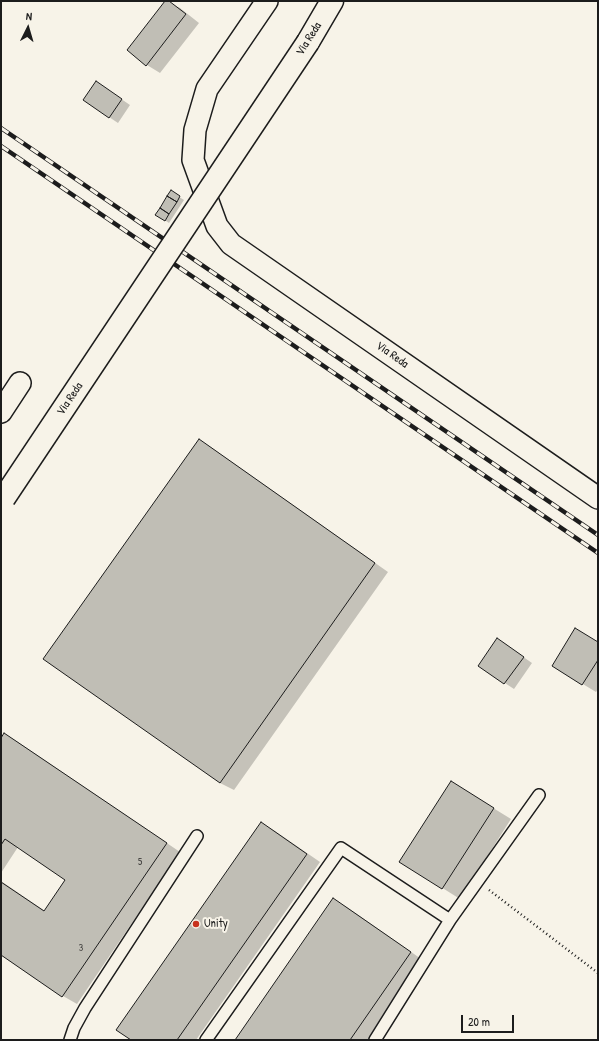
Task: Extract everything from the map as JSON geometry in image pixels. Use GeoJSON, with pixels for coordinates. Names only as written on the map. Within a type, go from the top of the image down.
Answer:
{"type":"FeatureCollection","features":[{"type":"Feature","properties":{"kind":"street","name":"Via Reda"},"geometry":{"type":"LineString","coordinates":[[267,1],[207,89],[195,130],[192,160],[217,226],[231,244],[598,498]]}},
{"type":"Feature","properties":{"kind":"street","name":"Via Reda"},"geometry":{"type":"LineString","coordinates":[[2,500],[308,42],[332,1]]}},
{"type":"Feature","properties":{"kind":"street"},"geometry":{"type":"LineString","coordinates":[[1,412],[20,383]]}},
{"type":"Feature","properties":{"kind":"lane"},"geometry":{"type":"LineString","coordinates":[[375,1040],[450,920],[539,794]]}},
{"type":"Feature","properties":{"kind":"lane"},"geometry":{"type":"LineString","coordinates":[[70,1040],[74,1028],[85,1008],[197,836]]}},
{"type":"Feature","properties":{"kind":"lane"},"geometry":{"type":"LineString","coordinates":[[206,1040],[341,848],[450,920]]}},
{"type":"Feature","properties":{"kind":"path"},"geometry":{"type":"LineString","coordinates":[[478,881],[598,972]]}},
{"type":"Feature","properties":{"kind":"building"},"geometry":{"type":"Polygon","coordinates":[[[165,1],[169,1],[186,14],[146,66],[127,50],[165,1]]]}},
{"type":"Feature","properties":{"kind":"building"},"geometry":{"type":"Polygon","coordinates":[[[96,81],[122,99],[109,118],[83,100],[96,81]]]}},
{"type":"Feature","properties":{"kind":"building"},"geometry":{"type":"Polygon","coordinates":[[[171,190],[180,196],[177,202],[167,196],[171,190]]]}},
{"type":"Feature","properties":{"kind":"building"},"geometry":{"type":"Polygon","coordinates":[[[167,196],[177,202],[169,214],[160,208],[167,196]]]}},
{"type":"Feature","properties":{"kind":"building"},"geometry":{"type":"Polygon","coordinates":[[[160,208],[169,214],[165,221],[155,215],[160,208]]]}},
{"type":"Feature","properties":{"kind":"building"},"geometry":{"type":"Polygon","coordinates":[[[199,439],[375,563],[220,783],[43,659],[199,439]]]}},
{"type":"Feature","properties":{"kind":"building"},"geometry":{"type":"Polygon","coordinates":[[[575,628],[598,642],[598,660],[582,685],[552,666],[575,628]]]}},
{"type":"Feature","properties":{"kind":"building"},"geometry":{"type":"Polygon","coordinates":[[[497,638],[524,657],[504,684],[478,666],[497,638]]]}},
{"type":"Feature","properties":{"kind":"building"},"geometry":{"type":"Polygon","coordinates":[[[4,733],[167,843],[62,997],[1,955],[1,882],[44,911],[65,880],[5,839],[1,845],[1,738],[4,733]]]}},
{"type":"Feature","properties":{"kind":"building"},"geometry":{"type":"Polygon","coordinates":[[[451,781],[494,808],[442,889],[399,862],[451,781]]]}},
{"type":"Feature","properties":{"kind":"building"},"geometry":{"type":"Polygon","coordinates":[[[261,822],[307,854],[177,1040],[131,1040],[116,1030],[261,822]]]}},
{"type":"Feature","properties":{"kind":"building"},"geometry":{"type":"Polygon","coordinates":[[[333,898],[411,952],[350,1040],[235,1040],[333,898]]]}},
{"type":"Feature","properties":{"kind":"railway"},"geometry":{"type":"LineString","coordinates":[[1,128],[598,535]]}},
{"type":"Feature","properties":{"kind":"railway"},"geometry":{"type":"LineString","coordinates":[[1,146],[598,553]]}},
{"type":"Feature","properties":{"kind":"place","name":"Unity"},"geometry":{"type":"Point","coordinates":[196,924]}}]}
